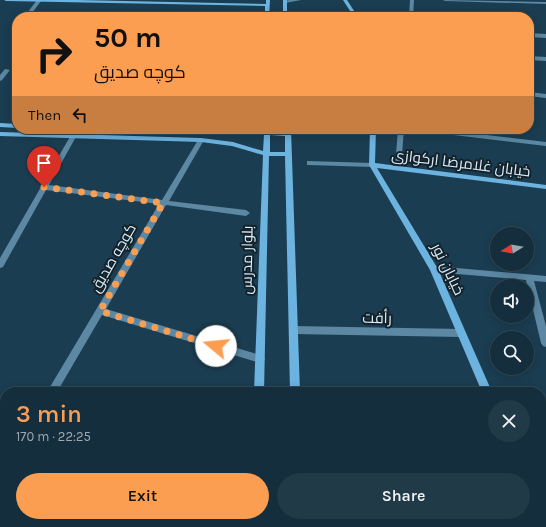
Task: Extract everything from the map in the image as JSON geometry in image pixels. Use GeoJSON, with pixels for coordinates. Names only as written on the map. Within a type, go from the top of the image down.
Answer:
{"type":"FeatureCollection","features":[{"type":"Feature","properties":{"kind":"street"},"geometry":{"type":"LineString","coordinates":[[6,0],[268,3]]}},
{"type":"Feature","properties":{"kind":"street"},"geometry":{"type":"LineString","coordinates":[[286,12],[285,1],[299,0]]}},
{"type":"Feature","properties":{"kind":"street"},"geometry":{"type":"LineString","coordinates":[[345,0],[353,12]]}},
{"type":"Feature","properties":{"kind":"street"},"geometry":{"type":"LineString","coordinates":[[411,12],[412,0]]}},
{"type":"Feature","properties":{"kind":"street"},"geometry":{"type":"LineString","coordinates":[[445,0],[522,1],[546,3]]}},
{"type":"Feature","properties":{"kind":"street"},"geometry":{"type":"LineString","coordinates":[[30,12],[39,1]]}},
{"type":"Feature","properties":{"kind":"street"},"geometry":{"type":"LineString","coordinates":[[534,35],[546,36]]}},
{"type":"Feature","properties":{"kind":"street"},"geometry":{"type":"LineString","coordinates":[[534,58],[546,59]]}},
{"type":"Feature","properties":{"kind":"street"},"geometry":{"type":"LineString","coordinates":[[0,78],[7,70]]}},
{"type":"Feature","properties":{"kind":"street"},"geometry":{"type":"LineString","coordinates":[[534,95],[546,96]]}},
{"type":"Feature","properties":{"kind":"street"},"geometry":{"type":"LineString","coordinates":[[0,126],[12,126]]}},
{"type":"Feature","properties":{"kind":"street"},"geometry":{"type":"LineString","coordinates":[[0,134],[12,134]]}},
{"type":"Feature","properties":{"kind":"street"},"geometry":{"type":"LineString","coordinates":[[0,265],[73,134]]}},
{"type":"Feature","properties":{"kind":"street"},"geometry":{"type":"LineString","coordinates":[[106,134],[201,140],[233,144],[267,154],[289,154]]}},
{"type":"Feature","properties":{"kind":"street","name":"بلوار مدرس"},"geometry":{"type":"LineString","coordinates":[[259,387],[263,215],[267,134]]}},
{"type":"Feature","properties":{"kind":"street"},"geometry":{"type":"LineString","coordinates":[[288,134],[295,387]]}},
{"type":"Feature","properties":{"kind":"street"},"geometry":{"type":"LineString","coordinates":[[309,163],[372,165],[373,134]]}},
{"type":"Feature","properties":{"kind":"street"},"geometry":{"type":"LineString","coordinates":[[398,167],[401,134]]}},
{"type":"Feature","properties":{"kind":"street"},"geometry":{"type":"LineString","coordinates":[[462,134],[546,144]]}},
{"type":"Feature","properties":{"kind":"street","name":"کوچه صدیق"},"geometry":{"type":"LineString","coordinates":[[55,387],[201,140]]}},
{"type":"Feature","properties":{"kind":"street","name":"خیابان غلامرضا ارکوازی"},"geometry":{"type":"LineString","coordinates":[[372,165],[546,186]]}},
{"type":"Feature","properties":{"kind":"street","name":"خیابان نور"},"geometry":{"type":"LineString","coordinates":[[372,165],[434,270],[485,387]]}},
{"type":"Feature","properties":{"kind":"street"},"geometry":{"type":"LineString","coordinates":[[44,187],[246,213]]}},
{"type":"Feature","properties":{"kind":"street"},"geometry":{"type":"LineString","coordinates":[[434,270],[546,279]]}},
{"type":"Feature","properties":{"kind":"street"},"geometry":{"type":"LineString","coordinates":[[530,277],[546,343]]}},
{"type":"Feature","properties":{"kind":"street"},"geometry":{"type":"LineString","coordinates":[[100,311],[260,359]]}},
{"type":"Feature","properties":{"kind":"street","name":"رأفت"},"geometry":{"type":"LineString","coordinates":[[293,330],[461,333]]}},
{"type":"Feature","properties":{"kind":"route"},"geometry":{"type":"LineString","coordinates":[[44,187],[163,203],[100,311],[216,346]]}}]}
